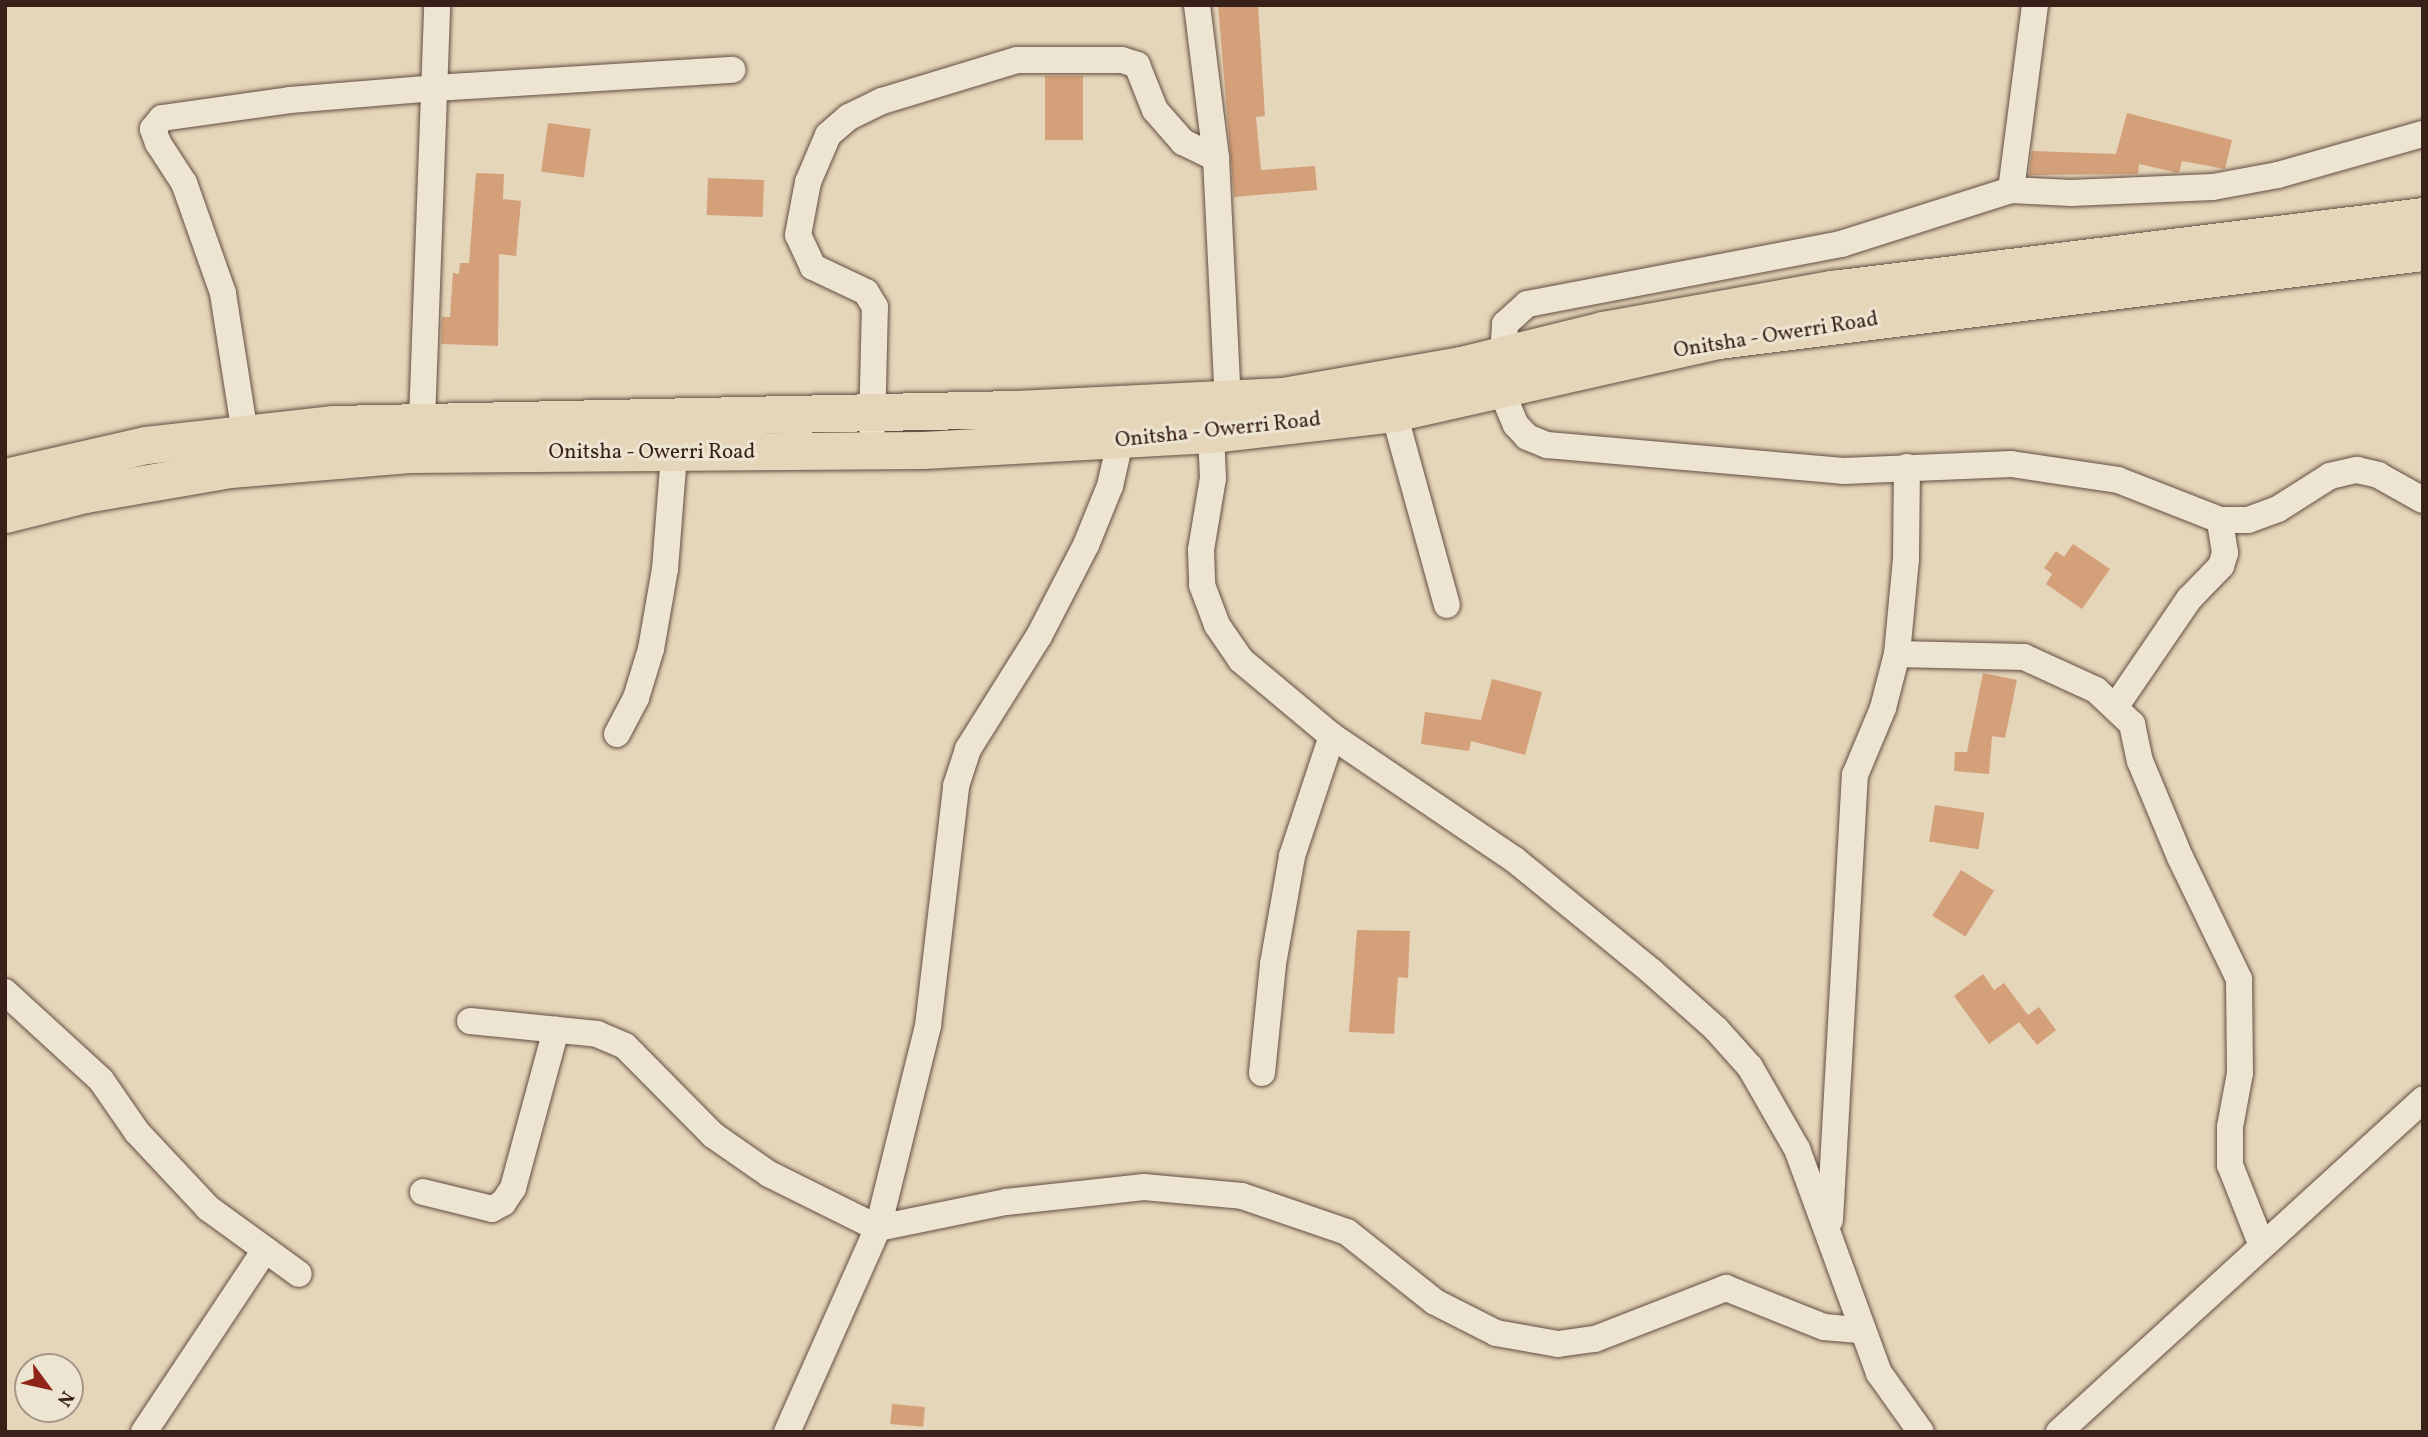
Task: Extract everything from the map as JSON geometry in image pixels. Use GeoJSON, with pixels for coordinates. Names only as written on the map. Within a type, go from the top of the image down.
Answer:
{"type":"FeatureCollection","features":[{"type":"Feature","properties":{"kind":"highway","name":"Onitsha - Owerri Road"},"geometry":{"type":"LineString","coordinates":[[5,514],[85,494],[244,468],[408,454],[870,451],[1120,442],[1394,413],[1603,330],[1832,289],[2423,216]]}},
{"type":"Feature","properties":{"kind":"highway","name":"Onitsha - Owerri Road"},"geometry":{"type":"LineString","coordinates":[[5,477],[146,446],[334,424],[874,413],[1283,396],[1502,372],[1718,340],[2423,252]]}},
{"type":"Feature","properties":{"kind":"street"},"geometry":{"type":"LineString","coordinates":[[422,421],[438,5]]}},
{"type":"Feature","properties":{"kind":"street"},"geometry":{"type":"LineString","coordinates":[[1197,5],[1216,158],[1228,400]]}},
{"type":"Feature","properties":{"kind":"street"},"geometry":{"type":"LineString","coordinates":[[2011,190],[2035,5]]}},
{"type":"Feature","properties":{"kind":"street"},"geometry":{"type":"LineString","coordinates":[[870,451],[874,413],[874,307],[866,292],[813,267],[797,235],[808,182],[828,135],[849,117],[882,101],[1017,60],[1122,60],[1138,65],[1156,110],[1183,142],[1216,158]]}},
{"type":"Feature","properties":{"kind":"street"},"geometry":{"type":"LineString","coordinates":[[245,434],[223,293],[184,183],[153,128],[162,118],[189,111],[435,88],[732,70]]}},
{"type":"Feature","properties":{"kind":"street"},"geometry":{"type":"LineString","coordinates":[[2423,134],[2278,175],[2213,187],[2071,193],[2011,190],[1841,244],[1527,304],[1504,324],[1502,372],[1516,425],[1527,437],[1547,445],[1843,471],[2011,464],[2118,481],[2220,520],[2248,520],[2278,509],[2330,476],[2357,470],[2378,475],[2423,500]]}},
{"type":"Feature","properties":{"kind":"street"},"geometry":{"type":"LineString","coordinates":[[1394,413],[1447,605]]}},
{"type":"Feature","properties":{"kind":"street"},"geometry":{"type":"LineString","coordinates":[[1211,434],[1213,478],[1200,550],[1202,585],[1217,625],[1241,660],[1332,736],[1515,860],[1716,1029],[1750,1067],[1797,1149],[1847,1275],[1861,1331],[1879,1373],[1921,1432]]}},
{"type":"Feature","properties":{"kind":"street"},"geometry":{"type":"LineString","coordinates":[[787,1432],[878,1228],[928,1026],[956,786],[968,749],[1039,636],[1086,545],[1110,486],[1120,442]]}},
{"type":"Feature","properties":{"kind":"street"},"geometry":{"type":"LineString","coordinates":[[617,734],[636,698],[650,649],[664,569],[674,454]]}},
{"type":"Feature","properties":{"kind":"street"},"geometry":{"type":"LineString","coordinates":[[1830,1233],[1855,775],[1883,708],[1897,654],[1906,559],[1907,467]]}},
{"type":"Feature","properties":{"kind":"street"},"geometry":{"type":"LineString","coordinates":[[2116,706],[2189,599],[2221,566],[2225,553],[2220,520]]}},
{"type":"Feature","properties":{"kind":"street"},"geometry":{"type":"LineString","coordinates":[[1897,654],[2024,657],[2096,690],[2116,706],[2132,724],[2140,761],[2180,857],[2239,979],[2240,1073],[2230,1127],[2230,1166],[2262,1246]]}},
{"type":"Feature","properties":{"kind":"street"},"geometry":{"type":"LineString","coordinates":[[1262,1073],[1273,964],[1292,856],[1332,736]]}},
{"type":"Feature","properties":{"kind":"street"},"geometry":{"type":"LineString","coordinates":[[5,992],[101,1080],[177,1177],[208,1208],[299,1274]]}},
{"type":"Feature","properties":{"kind":"street"},"geometry":{"type":"LineString","coordinates":[[470,1021],[597,1034],[625,1046],[713,1135],[769,1174],[878,1228],[1006,1202],[1144,1187],[1242,1196],[1347,1232],[1435,1302],[1496,1333],[1558,1344],[1595,1339],[1726,1288],[1824,1327],[1861,1331]]}},
{"type":"Feature","properties":{"kind":"street"},"geometry":{"type":"LineString","coordinates":[[424,1192],[492,1209],[503,1203],[513,1188],[556,1030]]}},
{"type":"Feature","properties":{"kind":"street"},"geometry":{"type":"LineString","coordinates":[[2059,1432],[2423,1100]]}},
{"type":"Feature","properties":{"kind":"street"},"geometry":{"type":"LineString","coordinates":[[144,1432],[265,1250]]}},
{"type":"Feature","properties":{"kind":"building"},"geometry":{"type":"Polygon","coordinates":[[[1218,5],[1258,5],[1265,116],[1256,117],[1261,170],[1315,166],[1317,190],[1234,197],[1218,5]]]}},
{"type":"Feature","properties":{"kind":"building"},"geometry":{"type":"Polygon","coordinates":[[[1045,76],[1083,76],[1083,140],[1045,140],[1045,76]]]}},
{"type":"Feature","properties":{"kind":"building"},"geometry":{"type":"Polygon","coordinates":[[[2127,113],[2232,140],[2225,169],[2182,161],[2179,173],[2139,164],[2138,174],[2029,175],[2032,151],[2116,154],[2127,113]]]}},
{"type":"Feature","properties":{"kind":"building"},"geometry":{"type":"Polygon","coordinates":[[[548,123],[591,129],[584,178],[541,172],[548,123]]]}},
{"type":"Feature","properties":{"kind":"building"},"geometry":{"type":"Polygon","coordinates":[[[476,173],[504,174],[503,199],[521,201],[516,256],[499,254],[498,346],[441,344],[442,317],[450,317],[453,273],[459,274],[460,263],[469,263],[476,173]]]}},
{"type":"Feature","properties":{"kind":"building"},"geometry":{"type":"Polygon","coordinates":[[[708,178],[764,180],[763,217],[707,215],[708,178]]]}},
{"type":"Feature","properties":{"kind":"building"},"geometry":{"type":"Polygon","coordinates":[[[2073,544],[2110,569],[2082,609],[2046,584],[2052,574],[2044,568],[2056,551],[2064,557],[2073,544]]]}},
{"type":"Feature","properties":{"kind":"building"},"geometry":{"type":"Polygon","coordinates":[[[1983,673],[2017,680],[2005,738],[1992,736],[1989,774],[1954,771],[1955,752],[1967,752],[1983,673]]]}},
{"type":"Feature","properties":{"kind":"building"},"geometry":{"type":"Polygon","coordinates":[[[1492,679],[1542,692],[1525,755],[1471,741],[1469,751],[1421,744],[1425,712],[1481,720],[1492,679]]]}},
{"type":"Feature","properties":{"kind":"building"},"geometry":{"type":"Polygon","coordinates":[[[1935,805],[1984,813],[1979,849],[1929,842],[1935,805]]]}},
{"type":"Feature","properties":{"kind":"building"},"geometry":{"type":"Polygon","coordinates":[[[1961,870],[1994,891],[1965,936],[1932,916],[1961,870]]]}},
{"type":"Feature","properties":{"kind":"building"},"geometry":{"type":"Polygon","coordinates":[[[1357,930],[1410,931],[1408,978],[1398,977],[1394,1034],[1349,1032],[1357,930]]]}},
{"type":"Feature","properties":{"kind":"building"},"geometry":{"type":"Polygon","coordinates":[[[1983,974],[1994,990],[2004,983],[2028,1015],[2039,1007],[2056,1030],[2037,1045],[2019,1022],[1989,1044],[1954,996],[1983,974]]]}},
{"type":"Feature","properties":{"kind":"building"},"geometry":{"type":"Polygon","coordinates":[[[892,1404],[925,1407],[923,1427],[890,1424],[892,1404]]]}}]}
